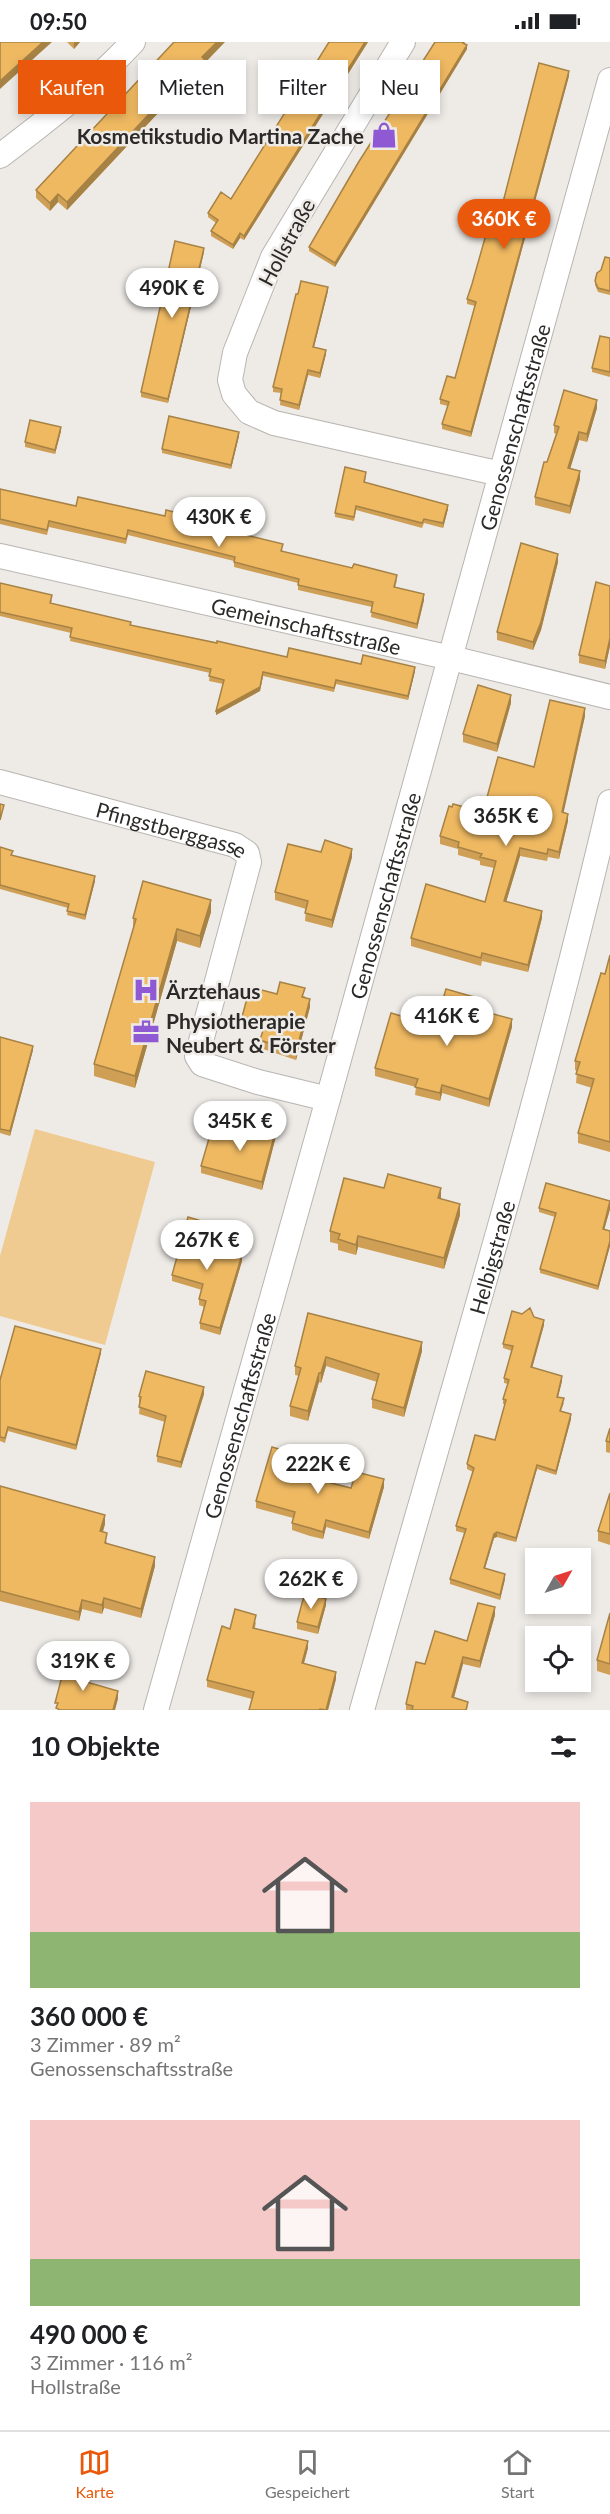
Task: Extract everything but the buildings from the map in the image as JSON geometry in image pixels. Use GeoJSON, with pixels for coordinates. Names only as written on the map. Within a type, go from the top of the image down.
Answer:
{"type":"FeatureCollection","features":[{"type":"Feature","properties":{"kind":"street"},"geometry":{"type":"LineString","coordinates":[[0,156],[45,122],[117,59],[133,42]]}},
{"type":"Feature","properties":{"kind":"street","name":"Hollstraße"},"geometry":{"type":"LineString","coordinates":[[403,42],[273,257],[235,353],[230,380],[234,394],[249,412],[274,423],[501,474]]}},
{"type":"Feature","properties":{"kind":"street","name":"Genossenschaftsstraße"},"geometry":{"type":"LineString","coordinates":[[156,1710],[328,1100],[610,80]]}},
{"type":"Feature","properties":{"kind":"street","name":"Gemeinschaftsstraße"},"geometry":{"type":"LineString","coordinates":[[0,556],[451,658],[610,697]]}},
{"type":"Feature","properties":{"kind":"street","name":"Pfingstberggasse"},"geometry":{"type":"LineString","coordinates":[[0,782],[225,842],[247,853],[249,862],[197,1056],[202,1064],[258,1082],[328,1100]]}},
{"type":"Feature","properties":{"kind":"street","name":"Helbigstraße"},"geometry":{"type":"LineString","coordinates":[[362,1710],[523,1139],[610,802]]}},
{"type":"Feature","properties":{"kind":"shaded area"},"geometry":{"type":"Polygon","coordinates":[[[35,1129],[155,1162],[105,1345],[0,1316],[0,1256],[35,1129]]]}},
{"type":"Feature","properties":{"kind":"place","name":"Kosmetikstudio Martina Zache"},"geometry":{"type":"Point","coordinates":[384,135]}},
{"type":"Feature","properties":{"kind":"place","name":"Ärztehaus"},"geometry":{"type":"Point","coordinates":[146,990]}},
{"type":"Feature","properties":{"kind":"place","name":"Physiotherapie Neubert & Förster"},"geometry":{"type":"Point","coordinates":[146,1032]}}]}
